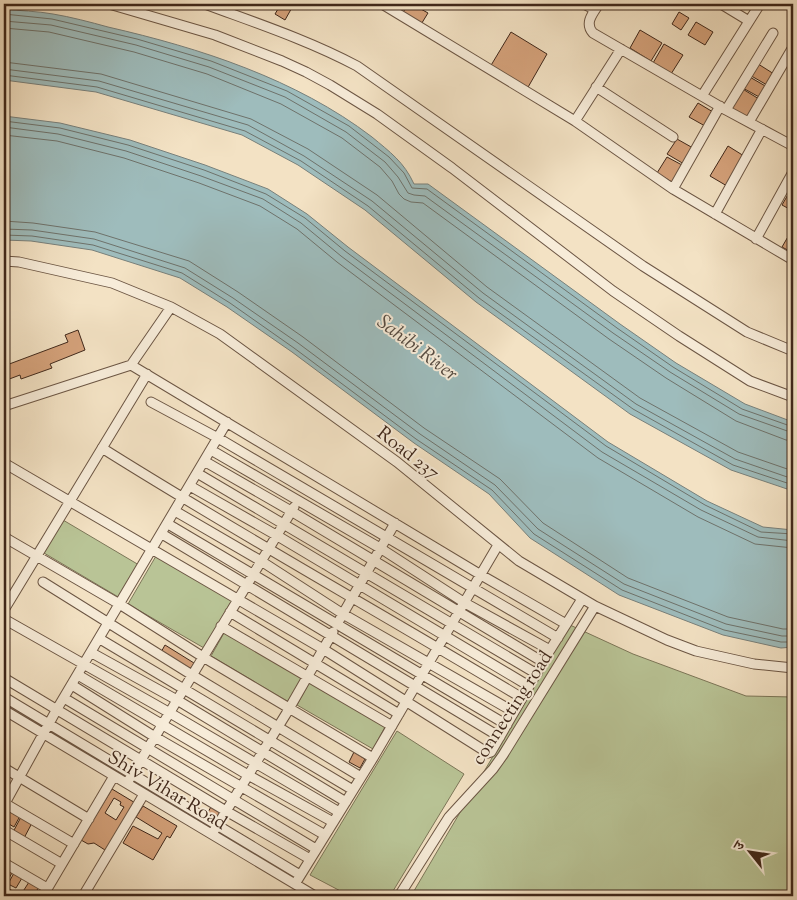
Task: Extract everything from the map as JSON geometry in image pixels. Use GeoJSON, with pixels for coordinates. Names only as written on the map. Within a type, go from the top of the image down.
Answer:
{"type":"FeatureCollection","features":[{"type":"Feature","properties":{"kind":"street"},"geometry":{"type":"LineString","coordinates":[[109,4],[129,8],[215,35],[282,61],[330,85],[377,114],[452,168],[613,291],[693,346],[750,381],[793,397]]}},
{"type":"Feature","properties":{"kind":"street"},"geometry":{"type":"LineString","coordinates":[[205,4],[289,34],[356,66],[643,266],[746,332],[793,351]]}},
{"type":"Feature","properties":{"kind":"street"},"geometry":{"type":"LineString","coordinates":[[382,4],[575,121],[673,189],[793,260]]}},
{"type":"Feature","properties":{"kind":"street"},"geometry":{"type":"LineString","coordinates":[[584,4],[597,7],[588,24],[590,30],[702,96],[793,146]]}},
{"type":"Feature","properties":{"kind":"street"},"geometry":{"type":"LineString","coordinates":[[702,96],[760,4]]}},
{"type":"Feature","properties":{"kind":"street"},"geometry":{"type":"LineString","coordinates":[[724,5],[749,21]]}},
{"type":"Feature","properties":{"kind":"street"},"geometry":{"type":"LineString","coordinates":[[673,189],[723,108],[773,33]]}},
{"type":"Feature","properties":{"kind":"street"},"geometry":{"type":"LineString","coordinates":[[749,122],[793,47]]}},
{"type":"Feature","properties":{"kind":"street"},"geometry":{"type":"LineString","coordinates":[[575,121],[620,49]]}},
{"type":"Feature","properties":{"kind":"street"},"geometry":{"type":"LineString","coordinates":[[596,87],[673,137]]}},
{"type":"Feature","properties":{"kind":"street"},"geometry":{"type":"LineString","coordinates":[[715,214],[762,129]]}},
{"type":"Feature","properties":{"kind":"street"},"geometry":{"type":"LineString","coordinates":[[756,239],[793,172]]}},
{"type":"Feature","properties":{"kind":"street","name":"Road 237"},"geometry":{"type":"LineString","coordinates":[[4,261],[19,262],[112,283],[171,307],[220,334],[397,462],[519,561],[582,600],[696,651],[754,664],[793,668]]}},
{"type":"Feature","properties":{"kind":"street"},"geometry":{"type":"LineString","coordinates":[[4,406],[131,365],[171,307]]}},
{"type":"Feature","properties":{"kind":"street"},"geometry":{"type":"LineString","coordinates":[[131,365],[566,624]]}},
{"type":"Feature","properties":{"kind":"street"},"geometry":{"type":"LineString","coordinates":[[4,610],[147,374]]}},
{"type":"Feature","properties":{"kind":"street"},"geometry":{"type":"LineString","coordinates":[[151,402],[218,438],[558,638]]}},
{"type":"Feature","properties":{"kind":"street"},"geometry":{"type":"LineString","coordinates":[[74,844],[4,804],[64,698],[227,422]]}},
{"type":"Feature","properties":{"kind":"street"},"geometry":{"type":"LineString","coordinates":[[102,448],[182,498],[522,698]]}},
{"type":"Feature","properties":{"kind":"street"},"geometry":{"type":"LineString","coordinates":[[211,450],[380,548],[465,602],[550,650]]}},
{"type":"Feature","properties":{"kind":"street"},"geometry":{"type":"LineString","coordinates":[[204,461],[374,560],[543,662]]}},
{"type":"Feature","properties":{"kind":"street"},"geometry":{"type":"LineString","coordinates":[[4,462],[323,649],[486,753],[491,752],[550,650],[582,600]]}},
{"type":"Feature","properties":{"kind":"street"},"geometry":{"type":"LineString","coordinates":[[198,473],[537,674]]}},
{"type":"Feature","properties":{"kind":"street"},"geometry":{"type":"LineString","coordinates":[[127,783],[313,474]]}},
{"type":"Feature","properties":{"kind":"street"},"geometry":{"type":"LineString","coordinates":[[190,486],[529,686]]}},
{"type":"Feature","properties":{"kind":"street"},"geometry":{"type":"LineString","coordinates":[[175,511],[261,561],[343,614],[514,712]]}},
{"type":"Feature","properties":{"kind":"street"},"geometry":{"type":"LineString","coordinates":[[212,834],[289,708],[395,523]]}},
{"type":"Feature","properties":{"kind":"street"},"geometry":{"type":"LineString","coordinates":[[168,524],[507,725]]}},
{"type":"Feature","properties":{"kind":"street"},"geometry":{"type":"LineString","coordinates":[[162,534],[500,737]]}},
{"type":"Feature","properties":{"kind":"street"},"geometry":{"type":"LineString","coordinates":[[4,537],[120,604],[203,657],[373,758]]}},
{"type":"Feature","properties":{"kind":"street"},"geometry":{"type":"LineString","coordinates":[[294,884],[373,758],[498,545]]}},
{"type":"Feature","properties":{"kind":"street"},"geometry":{"type":"LineString","coordinates":[[43,582],[361,777]]}},
{"type":"Feature","properties":{"kind":"street","name":"connecting road"},"geometry":{"type":"LineString","coordinates":[[399,896],[449,817],[493,769],[594,606]]}},
{"type":"Feature","properties":{"kind":"street"},"geometry":{"type":"LineString","coordinates":[[230,612],[399,714]]}},
{"type":"Feature","properties":{"kind":"street"},"geometry":{"type":"LineString","coordinates":[[4,619],[339,812]]}},
{"type":"Feature","properties":{"kind":"street"},"geometry":{"type":"LineString","coordinates":[[222,626],[392,726]]}},
{"type":"Feature","properties":{"kind":"street"},"geometry":{"type":"LineString","coordinates":[[100,639],[353,790]]}},
{"type":"Feature","properties":{"kind":"street"},"geometry":{"type":"LineString","coordinates":[[92,652],[177,700],[346,802]]}},
{"type":"Feature","properties":{"kind":"street"},"geometry":{"type":"LineString","coordinates":[[78,675],[248,775],[333,822]]}},
{"type":"Feature","properties":{"kind":"street"},"geometry":{"type":"LineString","coordinates":[[4,678],[310,859]]}},
{"type":"Feature","properties":{"kind":"street"},"geometry":{"type":"LineString","coordinates":[[72,685],[155,737],[325,835]]}},
{"type":"Feature","properties":{"kind":"street"},"geometry":{"type":"LineString","coordinates":[[4,697],[300,875]]}},
{"type":"Feature","properties":{"kind":"street"},"geometry":{"type":"LineString","coordinates":[[64,698],[234,798],[316,849]]}},
{"type":"Feature","properties":{"kind":"street","name":"Shiv Vihar Road"},"geometry":{"type":"LineString","coordinates":[[4,710],[315,896]]}},
{"type":"Feature","properties":{"kind":"street"},"geometry":{"type":"LineString","coordinates":[[4,768],[88,819]]}},
{"type":"Feature","properties":{"kind":"street"},"geometry":{"type":"LineString","coordinates":[[4,863],[45,892],[114,776]]}},
{"type":"Feature","properties":{"kind":"street"},"geometry":{"type":"LineString","coordinates":[[83,896],[144,794]]}},
{"type":"Feature","properties":{"kind":"street"},"geometry":{"type":"LineString","coordinates":[[4,830],[62,864]]}},
{"type":"Feature","properties":{"kind":"green space"},"geometry":{"type":"Polygon","coordinates":[[[63,520],[139,565],[120,598],[44,553],[63,520]]]}},
{"type":"Feature","properties":{"kind":"green space"},"geometry":{"type":"Polygon","coordinates":[[[156,556],[232,600],[204,648],[128,604],[156,556]]]}},
{"type":"Feature","properties":{"kind":"green space"},"geometry":{"type":"Polygon","coordinates":[[[570,625],[633,654],[746,696],[793,697],[793,896],[411,896],[570,625]]]}},
{"type":"Feature","properties":{"kind":"green space"},"geometry":{"type":"Polygon","coordinates":[[[224,633],[303,678],[289,702],[211,656],[224,633]]]}},
{"type":"Feature","properties":{"kind":"green space"},"geometry":{"type":"Polygon","coordinates":[[[310,681],[386,725],[373,749],[297,705],[310,681]]]}},
{"type":"Feature","properties":{"kind":"green space"},"geometry":{"type":"Polygon","coordinates":[[[397,731],[464,774],[390,896],[350,896],[310,875],[397,731]]]}},
{"type":"Feature","properties":{"kind":"water"},"geometry":{"type":"Polygon","coordinates":[[[4,9],[47,13],[74,18],[143,35],[212,56],[279,82],[343,116],[391,153],[406,169],[414,184],[428,184],[676,363],[745,404],[793,422],[793,491],[731,470],[630,414],[476,302],[365,210],[298,165],[242,135],[96,92],[4,80],[4,9]]]}},
{"type":"Feature","properties":{"kind":"water","name":"Sahibi River"},"geometry":{"type":"Polygon","coordinates":[[[4,116],[60,123],[130,140],[205,165],[268,189],[307,214],[348,247],[608,442],[707,501],[763,527],[793,530],[793,647],[781,648],[723,635],[619,595],[530,538],[489,494],[414,443],[292,352],[227,307],[180,278],[92,250],[31,241],[4,240],[4,116]]]}},
{"type":"Feature","properties":{"kind":"building"},"geometry":{"type":"Polygon","coordinates":[[[281,4],[294,4],[285,20],[275,14],[281,4]]]}},
{"type":"Feature","properties":{"kind":"building"},"geometry":{"type":"Polygon","coordinates":[[[408,4],[412,4],[428,13],[420,26],[402,14],[408,4]]]}},
{"type":"Feature","properties":{"kind":"building"},"geometry":{"type":"Polygon","coordinates":[[[679,12],[689,18],[681,30],[672,24],[679,12]]]}},
{"type":"Feature","properties":{"kind":"building"},"geometry":{"type":"Polygon","coordinates":[[[696,22],[713,32],[705,45],[688,35],[696,22]]]}},
{"type":"Feature","properties":{"kind":"building"},"geometry":{"type":"Polygon","coordinates":[[[640,30],[662,43],[651,61],[630,48],[640,30]]]}},
{"type":"Feature","properties":{"kind":"building"},"geometry":{"type":"Polygon","coordinates":[[[511,32],[547,54],[527,89],[490,67],[511,32]]]}},
{"type":"Feature","properties":{"kind":"building"},"geometry":{"type":"Polygon","coordinates":[[[664,44],[683,55],[671,74],[653,63],[664,44]]]}},
{"type":"Feature","properties":{"kind":"building"},"geometry":{"type":"Polygon","coordinates":[[[755,62],[774,74],[767,85],[748,74],[755,62]]]}},
{"type":"Feature","properties":{"kind":"building"},"geometry":{"type":"Polygon","coordinates":[[[748,76],[767,87],[761,98],[741,87],[748,76]]]}},
{"type":"Feature","properties":{"kind":"building"},"geometry":{"type":"Polygon","coordinates":[[[741,88],[759,99],[747,119],[729,108],[741,88]]]}},
{"type":"Feature","properties":{"kind":"building"},"geometry":{"type":"Polygon","coordinates":[[[698,103],[713,112],[705,126],[689,117],[698,103]]]}},
{"type":"Feature","properties":{"kind":"building"},"geometry":{"type":"Polygon","coordinates":[[[677,139],[693,148],[684,164],[667,154],[677,139]]]}},
{"type":"Feature","properties":{"kind":"building"},"geometry":{"type":"Polygon","coordinates":[[[728,146],[744,156],[727,186],[710,176],[728,146]]]}},
{"type":"Feature","properties":{"kind":"building"},"geometry":{"type":"Polygon","coordinates":[[[667,157],[682,165],[672,182],[657,173],[667,157]]]}},
{"type":"Feature","properties":{"kind":"building"},"geometry":{"type":"Polygon","coordinates":[[[793,186],[793,211],[782,205],[793,186]]]}},
{"type":"Feature","properties":{"kind":"building"},"geometry":{"type":"Polygon","coordinates":[[[793,228],[793,253],[782,247],[793,228]]]}},
{"type":"Feature","properties":{"kind":"building"},"geometry":{"type":"Polygon","coordinates":[[[78,330],[85,350],[50,364],[52,368],[21,379],[20,375],[4,381],[4,366],[68,342],[65,335],[78,330]]]}},
{"type":"Feature","properties":{"kind":"building"},"geometry":{"type":"Polygon","coordinates":[[[165,645],[194,663],[189,672],[160,654],[165,645]]]}},
{"type":"Feature","properties":{"kind":"building"},"geometry":{"type":"Polygon","coordinates":[[[354,752],[365,759],[360,768],[349,762],[354,752]]]}},
{"type":"Feature","properties":{"kind":"building"},"geometry":{"type":"Polygon","coordinates":[[[112,789],[137,804],[105,850],[94,843],[88,844],[81,840],[112,789]],[[114,798],[105,813],[116,820],[124,807],[120,805],[121,802],[114,798]]]}},
{"type":"Feature","properties":{"kind":"building"},"geometry":{"type":"Polygon","coordinates":[[[212,805],[221,811],[216,820],[207,814],[212,805]]]}},
{"type":"Feature","properties":{"kind":"building"},"geometry":{"type":"Polygon","coordinates":[[[143,806],[177,826],[170,838],[167,836],[153,860],[123,843],[133,826],[158,839],[162,833],[136,817],[143,806]]]}},
{"type":"Feature","properties":{"kind":"building"},"geometry":{"type":"Polygon","coordinates":[[[7,808],[20,816],[14,827],[4,821],[4,814],[7,808]]]}},
{"type":"Feature","properties":{"kind":"building"},"geometry":{"type":"Polygon","coordinates":[[[21,817],[32,823],[23,840],[12,834],[21,817]]]}},
{"type":"Feature","properties":{"kind":"building"},"geometry":{"type":"Polygon","coordinates":[[[4,868],[12,873],[6,883],[4,881],[4,868]]]}},
{"type":"Feature","properties":{"kind":"building"},"geometry":{"type":"Polygon","coordinates":[[[14,873],[22,878],[16,888],[8,884],[14,873]]]}},
{"type":"Feature","properties":{"kind":"building"},"geometry":{"type":"Polygon","coordinates":[[[29,882],[39,887],[33,896],[22,893],[29,882]]]}},
{"type":"Feature","properties":{"kind":"building"},"geometry":{"type":"Polygon","coordinates":[[[6,887],[16,893],[14,896],[4,896],[6,887]]]}}]}
